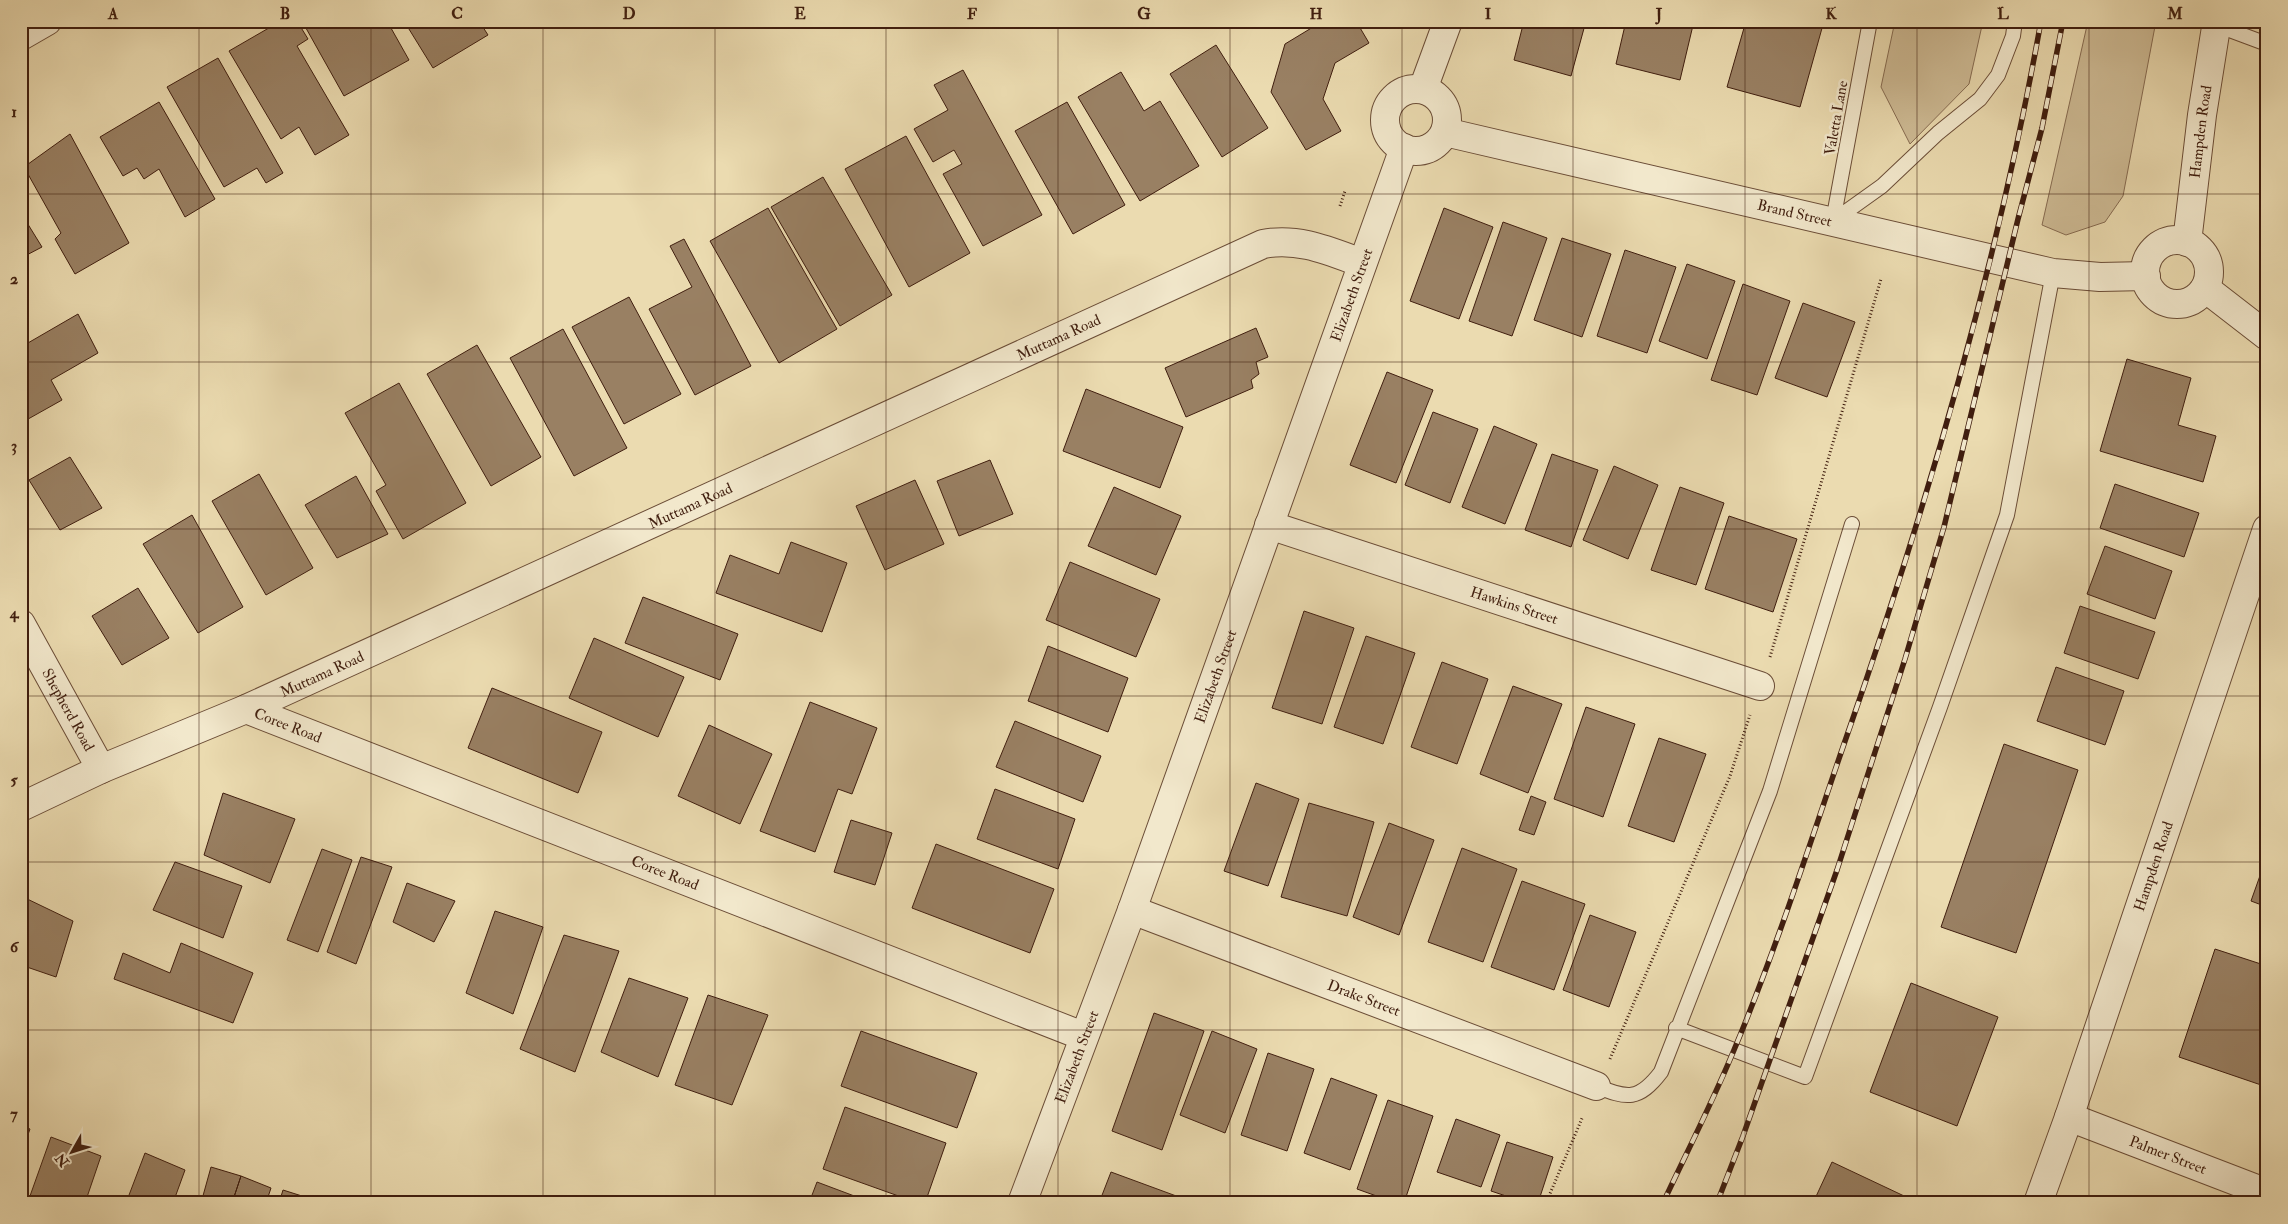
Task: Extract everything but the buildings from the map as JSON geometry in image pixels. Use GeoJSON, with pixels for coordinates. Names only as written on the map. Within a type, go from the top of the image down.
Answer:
{"type":"FeatureCollection","features":[{"type":"Feature","properties":{"kind":"street"},"geometry":{"type":"LineString","coordinates":[[21,36],[47,21]]}},
{"type":"Feature","properties":{"kind":"street"},"geometry":{"type":"LineString","coordinates":[[1422,89],[1448,21]]}},
{"type":"Feature","properties":{"kind":"street","name":"Hampden Road"},"geometry":{"type":"LineString","coordinates":[[2187,242],[2202,115],[2216,23]]}},
{"type":"Feature","properties":{"kind":"street"},"geometry":{"type":"LineString","coordinates":[[1412,89],[1422,89],[1438,98],[1443,105],[1446,114],[1445,132],[1440,140],[1423,150],[1404,148],[1389,135],[1385,115],[1394,97],[1412,89]]}},
{"type":"Feature","properties":{"kind":"street","name":"Brand Street"},"geometry":{"type":"LineString","coordinates":[[1445,132],[2053,273],[2100,277],[2146,276]]}},
{"type":"Feature","properties":{"kind":"street","name":"Elizabeth Street"},"geometry":{"type":"LineString","coordinates":[[1022,1203],[1083,1036],[1132,910],[1404,148]]}},
{"type":"Feature","properties":{"kind":"street","name":"Muttama Road"},"geometry":{"type":"LineString","coordinates":[[21,806],[101,768],[246,709],[1263,244],[1280,240],[1305,243],[1362,263]]}},
{"type":"Feature","properties":{"kind":"street"},"geometry":{"type":"LineString","coordinates":[[2170,242],[2187,242],[2205,256],[2209,277],[2205,288],[2191,301],[2182,304],[2171,304],[2154,294],[2146,276],[2146,267],[2154,251],[2170,242]]}},
{"type":"Feature","properties":{"kind":"street"},"geometry":{"type":"LineString","coordinates":[[2205,288],[2267,336]]}},
{"type":"Feature","properties":{"kind":"street","name":"Hawkins Street"},"geometry":{"type":"LineString","coordinates":[[1269,525],[1760,686]]}},
{"type":"Feature","properties":{"kind":"street","name":"Hampden Road"},"geometry":{"type":"LineString","coordinates":[[2038,1203],[2069,1117],[2267,529]]}},
{"type":"Feature","properties":{"kind":"street","name":"Shepherd Road"},"geometry":{"type":"LineString","coordinates":[[21,624],[101,768]]}},
{"type":"Feature","properties":{"kind":"street","name":"Coree Road"},"geometry":{"type":"LineString","coordinates":[[246,709],[1083,1036]]}},
{"type":"Feature","properties":{"kind":"street","name":"Drake Street"},"geometry":{"type":"LineString","coordinates":[[1132,910],[1596,1086]]}},
{"type":"Feature","properties":{"kind":"street","name":"Palmer Street"},"geometry":{"type":"LineString","coordinates":[[2069,1117],[2267,1193]]}},
{"type":"Feature","properties":{"kind":"lane","name":"Valetta Lane"},"geometry":{"type":"LineString","coordinates":[[1833,221],[1870,21]]}},
{"type":"Feature","properties":{"kind":"lane"},"geometry":{"type":"LineString","coordinates":[[1833,221],[1882,186],[1938,133],[1980,99],[1998,75],[2013,36],[2015,21]]}},
{"type":"Feature","properties":{"kind":"lane"},"geometry":{"type":"LineString","coordinates":[[2216,23],[2267,44]]}},
{"type":"Feature","properties":{"kind":"lane"},"geometry":{"type":"LineString","coordinates":[[1676,1028],[1805,1077],[2008,515],[2053,273]]}},
{"type":"Feature","properties":{"kind":"lane"},"geometry":{"type":"LineString","coordinates":[[1596,1086],[1621,1096],[1640,1093],[1653,1083],[1661,1072],[1676,1028],[1770,791],[1852,524]]}},
{"type":"Feature","properties":{"kind":"path"},"geometry":{"type":"LineString","coordinates":[[1340,206],[1345,191]]}},
{"type":"Feature","properties":{"kind":"path"},"geometry":{"type":"LineString","coordinates":[[1546,1203],[1596,1086],[1617,1045],[1730,776],[1777,635],[1880,279]]}},
{"type":"Feature","properties":{"kind":"shaded area"},"geometry":{"type":"Polygon","coordinates":[[[1895,21],[1983,21],[1969,84],[1910,144],[1881,87],[1895,21]]]}},
{"type":"Feature","properties":{"kind":"shaded area"},"geometry":{"type":"Polygon","coordinates":[[[2088,21],[2156,21],[2123,196],[2105,222],[2066,235],[2042,225],[2088,21]]]}},
{"type":"Feature","properties":{"kind":"railway"},"geometry":{"type":"LineString","coordinates":[[1663,1203],[1726,1069],[1764,974],[1904,566],[1957,387],[1981,296],[2003,205],[2041,21]]}},
{"type":"Feature","properties":{"kind":"railway"},"geometry":{"type":"LineString","coordinates":[[1717,1203],[1743,1136],[1837,870],[1905,659],[1944,527],[2018,219],[2042,128],[2063,21]]}}]}
